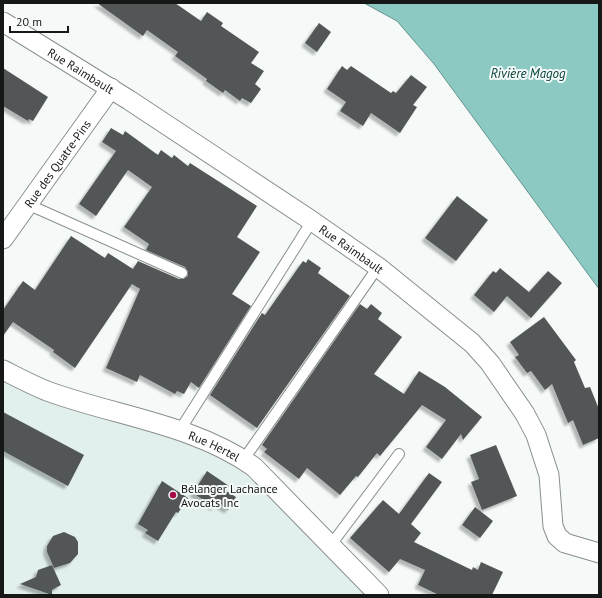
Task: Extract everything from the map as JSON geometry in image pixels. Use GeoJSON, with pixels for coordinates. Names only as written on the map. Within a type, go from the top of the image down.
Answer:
{"type":"FeatureCollection","features":[{"type":"Feature","properties":{"kind":"street","name":"Rue Raimbault"},"geometry":{"type":"LineString","coordinates":[[3,22],[111,88],[312,221],[378,267],[472,343],[490,363],[536,434],[549,475],[553,526],[557,536],[565,544],[599,553]]}},
{"type":"Feature","properties":{"kind":"street","name":"Rue des Quatre-Pins"},"geometry":{"type":"LineString","coordinates":[[3,239],[111,88]]}},
{"type":"Feature","properties":{"kind":"street","name":"Rue Hertel"},"geometry":{"type":"LineString","coordinates":[[3,370],[47,391],[180,430],[221,447],[244,459],[254,467],[379,595]]}},
{"type":"Feature","properties":{"kind":"lane"},"geometry":{"type":"LineString","coordinates":[[27,204],[182,273]]}},
{"type":"Feature","properties":{"kind":"lane"},"geometry":{"type":"LineString","coordinates":[[180,430],[312,221]]}},
{"type":"Feature","properties":{"kind":"lane"},"geometry":{"type":"LineString","coordinates":[[244,459],[378,267]]}},
{"type":"Feature","properties":{"kind":"lane"},"geometry":{"type":"LineString","coordinates":[[330,546],[399,454]]}},
{"type":"Feature","properties":{"kind":"shaded area"},"geometry":{"type":"Polygon","coordinates":[[[3,370],[221,447],[379,595],[3,595],[3,370]]]}},
{"type":"Feature","properties":{"kind":"water","name":"Rivière Magog"},"geometry":{"type":"Polygon","coordinates":[[[364,3],[599,3],[599,289],[434,64],[397,21],[364,3]]]}},
{"type":"Feature","properties":{"kind":"building"},"geometry":{"type":"Polygon","coordinates":[[[97,3],[175,3],[201,21],[207,12],[223,23],[221,26],[259,52],[251,63],[264,71],[255,84],[261,89],[251,103],[242,98],[240,101],[225,90],[223,93],[206,81],[207,79],[175,56],[178,52],[147,30],[143,36],[97,3]]]}},
{"type":"Feature","properties":{"kind":"building"},"geometry":{"type":"Polygon","coordinates":[[[319,23],[331,32],[317,52],[305,43],[319,23]]]}},
{"type":"Feature","properties":{"kind":"building"},"geometry":{"type":"Polygon","coordinates":[[[342,66],[347,70],[351,66],[391,93],[393,91],[396,93],[411,75],[427,87],[413,105],[417,107],[400,133],[371,113],[363,126],[340,111],[346,102],[327,89],[342,66]]]}},
{"type":"Feature","properties":{"kind":"building"},"geometry":{"type":"Polygon","coordinates":[[[3,68],[48,97],[33,121],[29,119],[28,121],[3,106],[3,68]]]}},
{"type":"Feature","properties":{"kind":"building"},"geometry":{"type":"Polygon","coordinates":[[[111,128],[123,135],[125,131],[158,155],[161,150],[172,158],[174,155],[188,166],[190,163],[257,206],[237,237],[260,252],[232,294],[251,306],[199,388],[191,382],[184,394],[177,391],[175,394],[140,375],[137,382],[106,368],[140,289],[132,284],[75,368],[53,352],[54,350],[13,322],[3,336],[3,310],[23,281],[35,290],[71,236],[105,258],[108,253],[133,269],[138,261],[179,279],[183,279],[188,276],[188,272],[185,267],[146,250],[149,244],[124,227],[152,187],[128,170],[96,216],[79,204],[116,151],[102,142],[111,128]]]}},
{"type":"Feature","properties":{"kind":"building"},"geometry":{"type":"Polygon","coordinates":[[[457,196],[488,220],[456,261],[425,238],[457,196]]]}},
{"type":"Feature","properties":{"kind":"building"},"geometry":{"type":"Polygon","coordinates":[[[308,259],[321,268],[318,273],[350,296],[257,428],[210,395],[262,313],[265,315],[303,261],[306,263],[308,259]]]}},
{"type":"Feature","properties":{"kind":"building"},"geometry":{"type":"Polygon","coordinates":[[[500,268],[529,292],[548,271],[562,283],[531,318],[507,296],[494,312],[474,295],[493,271],[496,273],[500,268]]]}},
{"type":"Feature","properties":{"kind":"building"},"geometry":{"type":"Polygon","coordinates":[[[360,304],[367,309],[371,304],[382,313],[378,319],[402,337],[374,374],[404,394],[419,371],[445,387],[482,417],[463,440],[461,434],[442,459],[426,447],[446,420],[422,405],[380,456],[377,453],[358,477],[356,476],[340,495],[307,468],[299,479],[264,452],[267,449],[262,445],[360,304]]]}},
{"type":"Feature","properties":{"kind":"building"},"geometry":{"type":"Polygon","coordinates":[[[544,317],[576,360],[574,362],[585,388],[590,387],[599,409],[599,438],[583,445],[573,420],[568,423],[552,384],[545,390],[531,371],[527,373],[515,357],[519,355],[510,342],[544,317]]]}},
{"type":"Feature","properties":{"kind":"building"},"geometry":{"type":"Polygon","coordinates":[[[3,412],[84,455],[68,486],[3,451],[3,412]]]}},
{"type":"Feature","properties":{"kind":"building"},"geometry":{"type":"Polygon","coordinates":[[[496,445],[517,496],[482,510],[471,482],[479,479],[470,455],[496,445]]]}},
{"type":"Feature","properties":{"kind":"building"},"geometry":{"type":"Polygon","coordinates":[[[207,471],[229,486],[226,491],[236,497],[228,510],[217,503],[214,507],[193,493],[207,471]]]}},
{"type":"Feature","properties":{"kind":"building"},"geometry":{"type":"Polygon","coordinates":[[[429,473],[442,482],[411,524],[421,533],[414,542],[472,570],[473,567],[478,570],[481,562],[503,572],[492,595],[439,595],[418,585],[425,570],[400,559],[389,572],[350,538],[383,500],[399,514],[429,473]]]}},
{"type":"Feature","properties":{"kind":"building"},"geometry":{"type":"Polygon","coordinates":[[[162,481],[188,498],[178,513],[176,512],[158,541],[145,533],[148,530],[138,524],[162,481]]]}},
{"type":"Feature","properties":{"kind":"building"},"geometry":{"type":"Polygon","coordinates":[[[475,507],[493,521],[480,538],[462,525],[475,507]]]}},
{"type":"Feature","properties":{"kind":"building"},"geometry":{"type":"Polygon","coordinates":[[[64,532],[75,537],[78,542],[78,554],[70,563],[54,568],[47,552],[47,546],[53,536],[64,532]]]}},
{"type":"Feature","properties":{"kind":"building"},"geometry":{"type":"Polygon","coordinates":[[[52,565],[61,585],[52,590],[52,595],[20,584],[36,577],[38,570],[52,565]]]}},
{"type":"Feature","properties":{"kind":"place","name":"Bélanger Lachance Avocats Inc"},"geometry":{"type":"Point","coordinates":[173,495]}}]}
